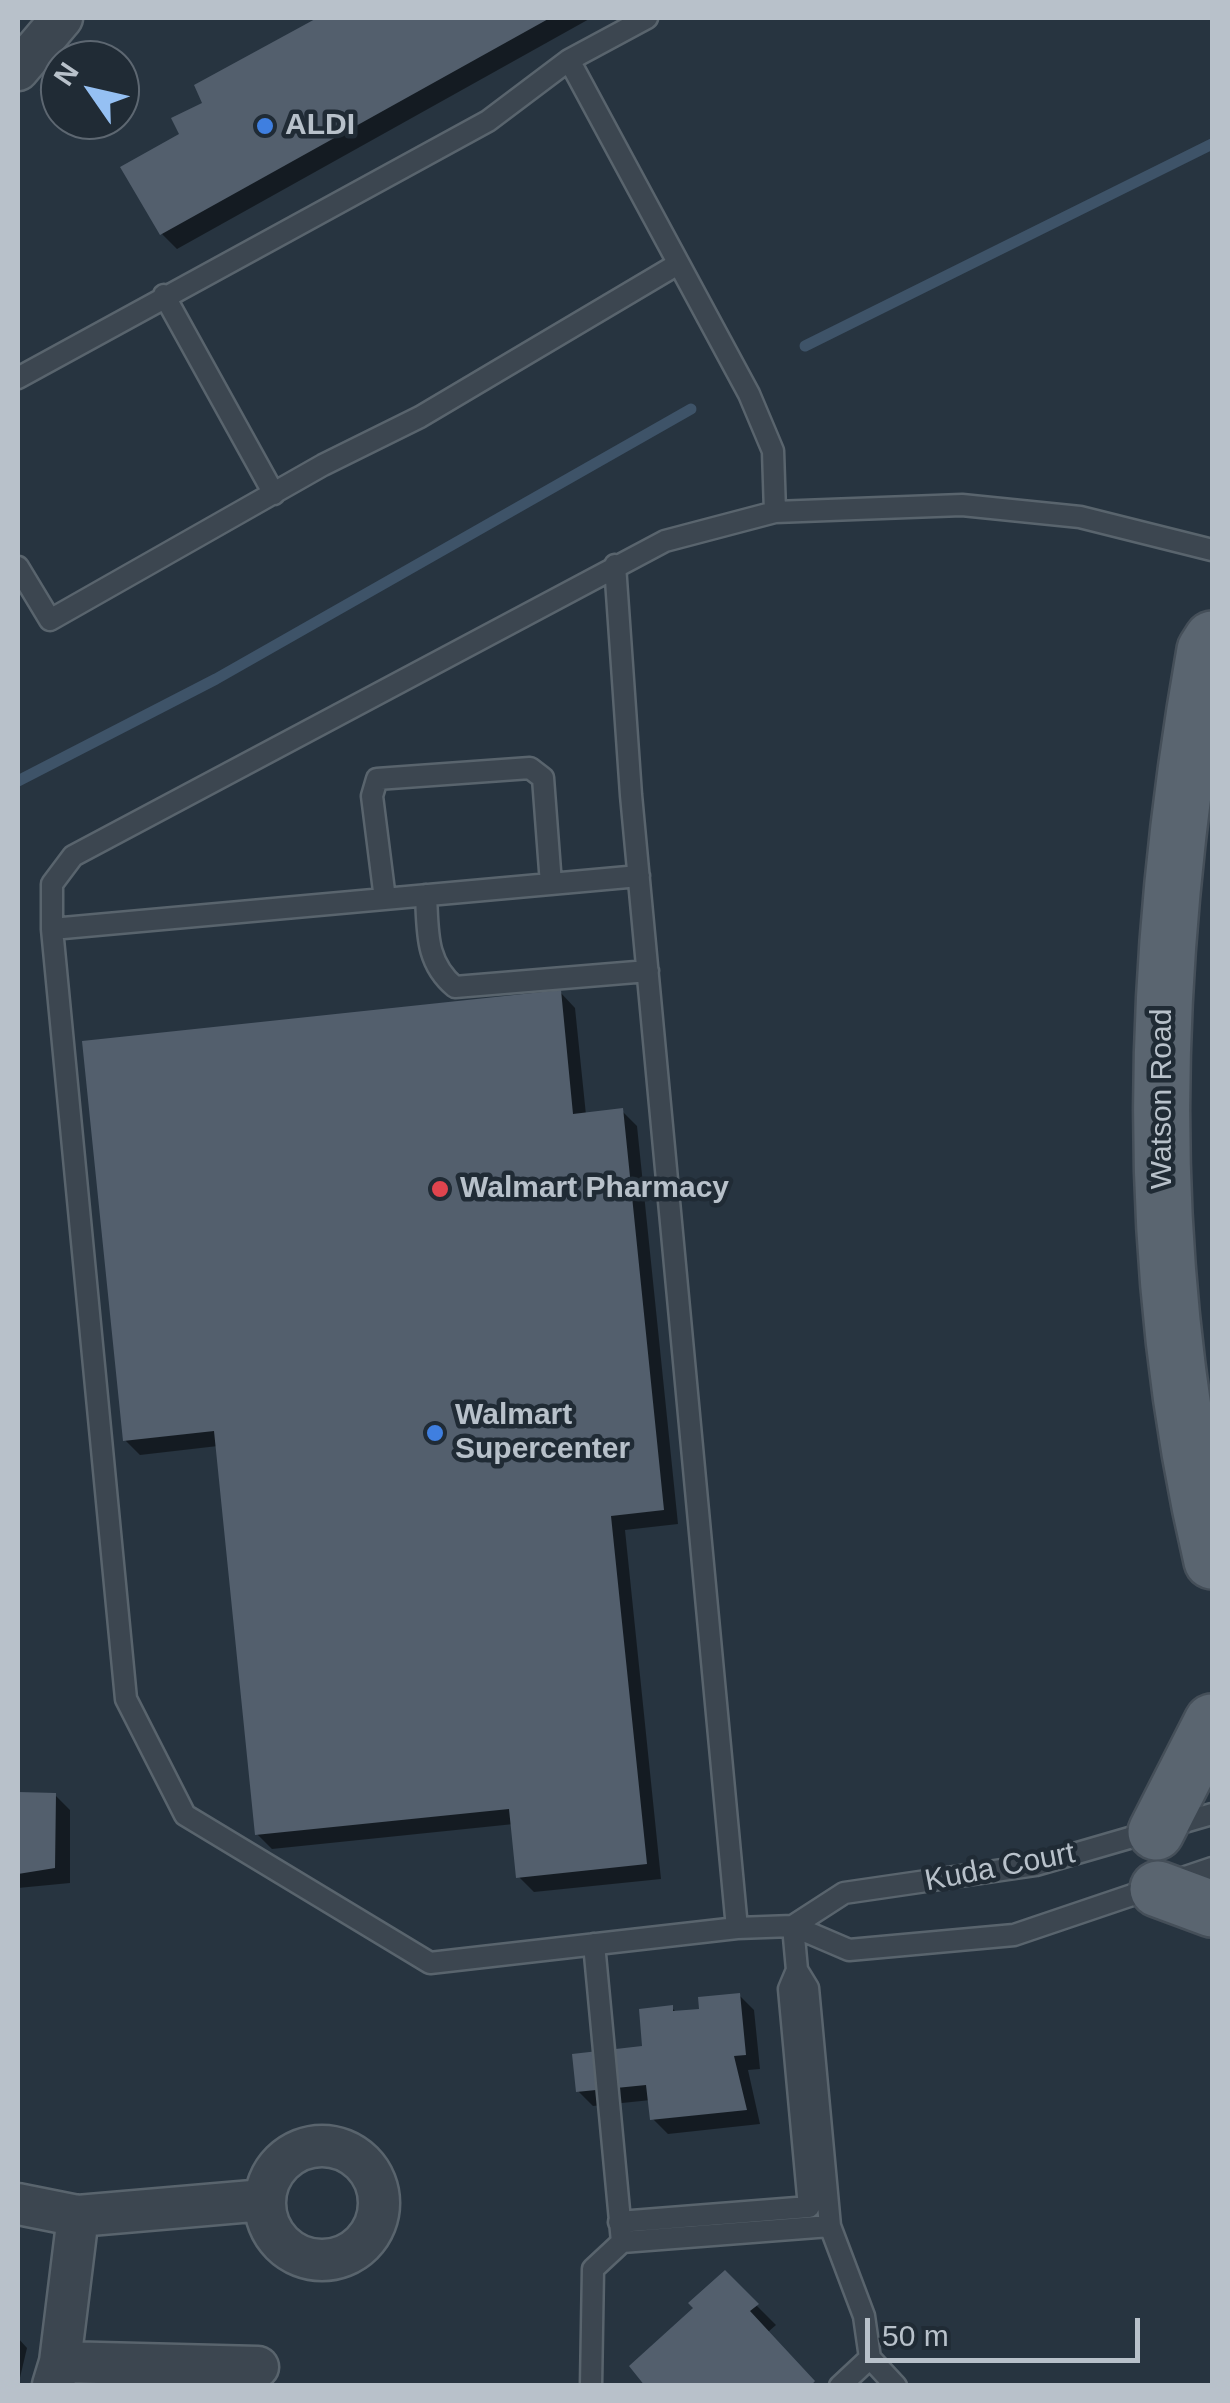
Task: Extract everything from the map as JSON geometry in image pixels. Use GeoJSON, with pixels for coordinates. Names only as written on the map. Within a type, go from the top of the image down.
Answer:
{"type":"FeatureCollection","features":[{"type":"Feature","properties":{"kind":"main road","name":"Watson Road"},"geometry":{"type":"LineString","coordinates":[[1212,639],[1205,650],[1182,784],[1168,896],[1160,1030],[1161,1166],[1169,1292],[1186,1423],[1212,1561]]}},
{"type":"Feature","properties":{"kind":"main road"},"geometry":{"type":"LineString","coordinates":[[1156,1832],[1212,1722]]}},
{"type":"Feature","properties":{"kind":"main road"},"geometry":{"type":"LineString","coordinates":[[1158,1889],[1212,1909]]}},
{"type":"Feature","properties":{"kind":"street"},"geometry":{"type":"LineString","coordinates":[[18,70],[62,18]]}},
{"type":"Feature","properties":{"kind":"street"},"geometry":{"type":"LineString","coordinates":[[18,2204],[78,2216],[264,2200]]}},
{"type":"Feature","properties":{"kind":"street"},"geometry":{"type":"LineString","coordinates":[[78,2216],[56,2374],[258,2367]]}},
{"type":"Feature","properties":{"kind":"lane"},"geometry":{"type":"LineString","coordinates":[[18,378],[488,121],[568,60],[648,18]]}},
{"type":"Feature","properties":{"kind":"lane"},"geometry":{"type":"LineString","coordinates":[[568,60],[749,394],[773,451],[776,512]]}},
{"type":"Feature","properties":{"kind":"lane"},"geometry":{"type":"LineString","coordinates":[[18,567],[50,620],[274,494],[420,418],[678,264]]}},
{"type":"Feature","properties":{"kind":"lane"},"geometry":{"type":"LineString","coordinates":[[164,295],[274,494]]}},
{"type":"Feature","properties":{"kind":"lane","name":"Kuda Court"},"geometry":{"type":"LineString","coordinates":[[1212,550],[1080,518],[962,505],[776,512],[665,540],[74,856],[52,884],[52,929],[126,1700],[184,1815],[430,1963],[737,1928],[793,1926],[850,1950],[1014,1935],[1212,1868]]}},
{"type":"Feature","properties":{"kind":"lane"},"geometry":{"type":"LineString","coordinates":[[615,565],[639,876],[737,1928]]}},
{"type":"Feature","properties":{"kind":"lane"},"geometry":{"type":"LineString","coordinates":[[385,899],[372,796],[377,779],[530,768],[543,778],[551,884]]}},
{"type":"Feature","properties":{"kind":"lane"},"geometry":{"type":"LineString","coordinates":[[52,929],[639,876]]}},
{"type":"Feature","properties":{"kind":"lane"},"geometry":{"type":"LineString","coordinates":[[426,895],[430,955],[436,969],[455,987],[648,971]]}},
{"type":"Feature","properties":{"kind":"lane","name":"Kuda Court"},"geometry":{"type":"LineString","coordinates":[[793,1926],[844,1893],[1036,1865],[1212,1814]]}},
{"type":"Feature","properties":{"kind":"lane"},"geometry":{"type":"LineString","coordinates":[[793,1926],[797,1970],[808,1988],[830,2226],[864,2316],[870,2358],[896,2386]]}},
{"type":"Feature","properties":{"kind":"lane"},"geometry":{"type":"LineString","coordinates":[[592,2386],[593,2270],[620,2232],[594,1944]]}},
{"type":"Feature","properties":{"kind":"lane"},"geometry":{"type":"LineString","coordinates":[[620,2232],[809,2206],[789,1989],[797,1970]]}},
{"type":"Feature","properties":{"kind":"lane"},"geometry":{"type":"LineString","coordinates":[[620,2232],[830,2226]]}},
{"type":"Feature","properties":{"kind":"lane"},"geometry":{"type":"LineString","coordinates":[[840,2386],[870,2358]]}},
{"type":"Feature","properties":{"kind":"building","name":"ALDI"},"geometry":{"type":"Polygon","coordinates":[[[317,18],[550,18],[160,235],[120,167],[179,134],[171,118],[202,103],[194,85],[317,18]]]}},
{"type":"Feature","properties":{"kind":"building","name":"Walmart Supercenter"},"geometry":{"type":"Polygon","coordinates":[[[561,990],[573,1114],[623,1108],[664,1510],[611,1516],[647,1864],[516,1878],[509,1809],[255,1835],[214,1431],[123,1441],[82,1041],[561,990]]]}},
{"type":"Feature","properties":{"kind":"building"},"geometry":{"type":"Polygon","coordinates":[[[18,1792],[56,1793],[55,1868],[18,1874],[18,1792]]]}},
{"type":"Feature","properties":{"kind":"building"},"geometry":{"type":"Polygon","coordinates":[[[740,1993],[746,2055],[734,2056],[747,2110],[650,2120],[646,2085],[576,2092],[572,2054],[642,2046],[639,2009],[673,2005],[673,2011],[699,2009],[698,1997],[740,1993]]]}},
{"type":"Feature","properties":{"kind":"building"},"geometry":{"type":"Polygon","coordinates":[[[725,2270],[759,2304],[750,2311],[815,2381],[811,2386],[645,2386],[629,2366],[693,2308],[688,2303],[725,2270]]]}},
{"type":"Feature","properties":{"kind":"waterway"},"geometry":{"type":"LineString","coordinates":[[805,346],[1212,144]]}},
{"type":"Feature","properties":{"kind":"waterway"},"geometry":{"type":"LineString","coordinates":[[18,781],[216,679],[691,409]]}},
{"type":"Feature","properties":{"kind":"place","name":"ALDI"},"geometry":{"type":"Point","coordinates":[265,126]}},
{"type":"Feature","properties":{"kind":"place","name":"Walmart Pharmacy"},"geometry":{"type":"Point","coordinates":[440,1189]}},
{"type":"Feature","properties":{"kind":"place","name":"Walmart Supercenter"},"geometry":{"type":"Point","coordinates":[435,1433]}}]}
